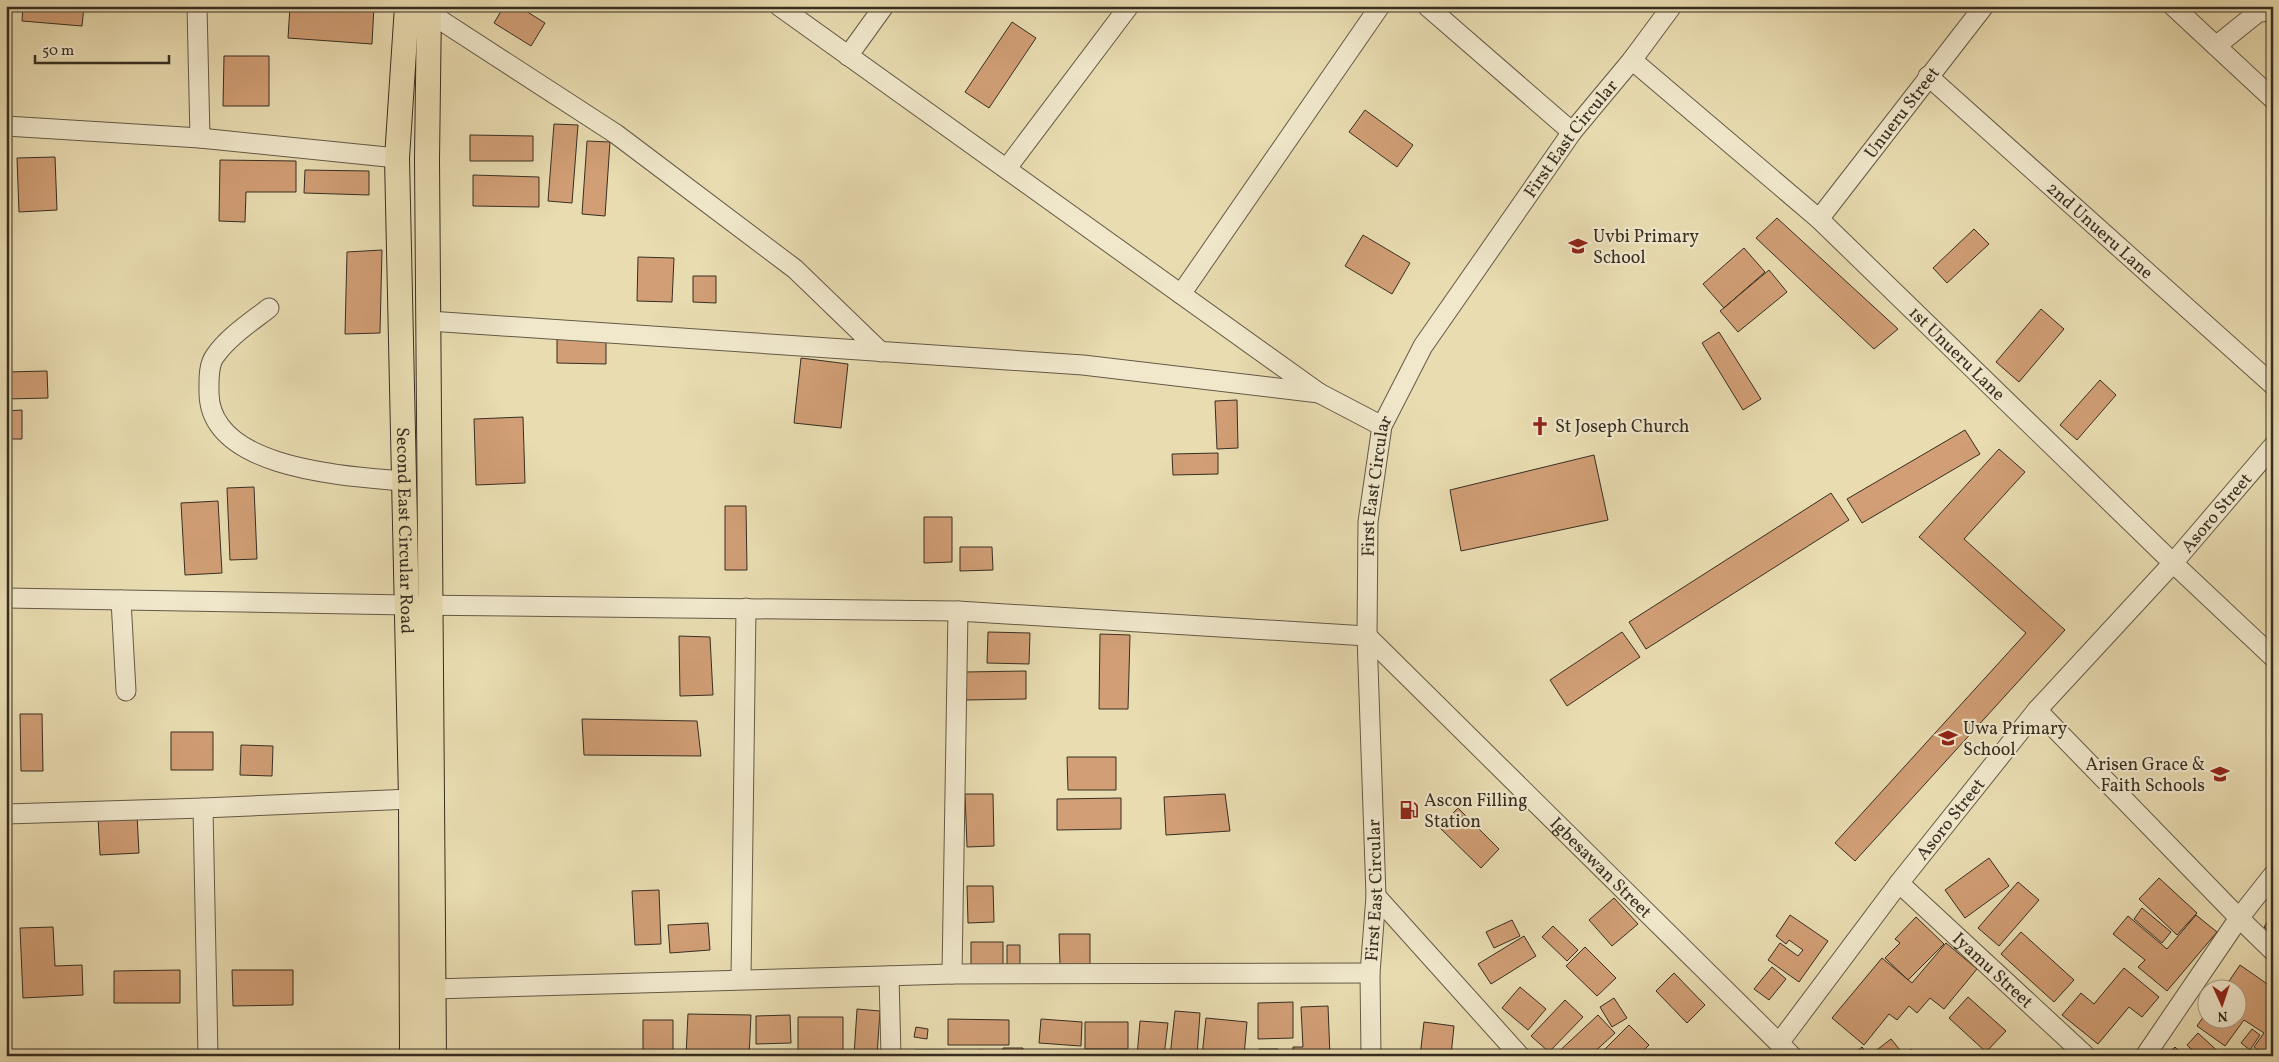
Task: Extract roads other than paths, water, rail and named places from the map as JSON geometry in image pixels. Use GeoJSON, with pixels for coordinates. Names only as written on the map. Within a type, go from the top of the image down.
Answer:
{"type":"FeatureCollection","features":[{"type":"Feature","properties":{"kind":"main road","name":"Second East Circular Road"},"geometry":{"type":"LineString","coordinates":[[412,1056],[411,799],[403,481],[398,158],[422,8]]}},
{"type":"Feature","properties":{"kind":"main road","name":"Second East Circular Road"},"geometry":{"type":"LineString","coordinates":[[422,8],[427,160],[429,321],[434,1056]]}},
{"type":"Feature","properties":{"kind":"street"},"geometry":{"type":"LineString","coordinates":[[197,6],[200,138]]}},
{"type":"Feature","properties":{"kind":"street"},"geometry":{"type":"LineString","coordinates":[[779,6],[1319,393],[1382,426]]}},
{"type":"Feature","properties":{"kind":"street"},"geometry":{"type":"LineString","coordinates":[[848,56],[884,6]]}},
{"type":"Feature","properties":{"kind":"street"},"geometry":{"type":"LineString","coordinates":[[1007,168],[1129,6]]}},
{"type":"Feature","properties":{"kind":"street"},"geometry":{"type":"LineString","coordinates":[[1181,294],[1380,6]]}},
{"type":"Feature","properties":{"kind":"street"},"geometry":{"type":"LineString","coordinates":[[1428,6],[1572,132]]}},
{"type":"Feature","properties":{"kind":"street","name":"First East Circular"},"geometry":{"type":"LineString","coordinates":[[1371,1056],[1370,973],[1376,896],[1367,636],[1368,522],[1382,426],[1422,346],[1572,132],[1632,60],[1672,6]]}},
{"type":"Feature","properties":{"kind":"street","name":"Unueru Street"},"geometry":{"type":"LineString","coordinates":[[1819,218],[1984,6]]}},
{"type":"Feature","properties":{"kind":"street"},"geometry":{"type":"LineString","coordinates":[[2174,6],[2273,99]]}},
{"type":"Feature","properties":{"kind":"street"},"geometry":{"type":"LineString","coordinates":[[422,8],[616,134],[795,269],[881,352]]}},
{"type":"Feature","properties":{"kind":"street"},"geometry":{"type":"LineString","coordinates":[[2216,46],[2257,13],[2273,10]]}},
{"type":"Feature","properties":{"kind":"street","name":"1st Unueru Lane"},"geometry":{"type":"LineString","coordinates":[[1632,60],[1819,218],[2273,657]]}},
{"type":"Feature","properties":{"kind":"street","name":"2nd Unueru Lane"},"geometry":{"type":"LineString","coordinates":[[1928,76],[2273,385]]}},
{"type":"Feature","properties":{"kind":"street"},"geometry":{"type":"LineString","coordinates":[[6,126],[200,138],[398,158]]}},
{"type":"Feature","properties":{"kind":"street"},"geometry":{"type":"LineString","coordinates":[[268,308],[213,357],[209,375],[210,400],[219,427],[239,443],[284,465],[337,475],[403,481]]}},
{"type":"Feature","properties":{"kind":"street"},"geometry":{"type":"LineString","coordinates":[[429,321],[1083,365],[1319,393]]}},
{"type":"Feature","properties":{"kind":"street","name":"Asoro Street"},"geometry":{"type":"LineString","coordinates":[[1786,1049],[1899,883],[2037,710],[2174,563],[2273,446]]}},
{"type":"Feature","properties":{"kind":"street"},"geometry":{"type":"LineString","coordinates":[[6,598],[407,606],[958,611],[1367,636]]}},
{"type":"Feature","properties":{"kind":"street"},"geometry":{"type":"LineString","coordinates":[[122,600],[126,691]]}},
{"type":"Feature","properties":{"kind":"street"},"geometry":{"type":"LineString","coordinates":[[741,979],[746,608]]}},
{"type":"Feature","properties":{"kind":"street"},"geometry":{"type":"LineString","coordinates":[[952,974],[958,611]]}},
{"type":"Feature","properties":{"kind":"street","name":"Igbesawan Street"},"geometry":{"type":"LineString","coordinates":[[1367,636],[1786,1049]]}},
{"type":"Feature","properties":{"kind":"street"},"geometry":{"type":"LineString","coordinates":[[2037,710],[2239,918],[2273,950]]}},
{"type":"Feature","properties":{"kind":"street"},"geometry":{"type":"LineString","coordinates":[[6,814],[411,799]]}},
{"type":"Feature","properties":{"kind":"street"},"geometry":{"type":"LineString","coordinates":[[203,808],[208,1056]]}},
{"type":"Feature","properties":{"kind":"street"},"geometry":{"type":"LineString","coordinates":[[2145,1056],[2239,918],[2273,875]]}},
{"type":"Feature","properties":{"kind":"street","name":"Iyamu Street"},"geometry":{"type":"LineString","coordinates":[[1899,883],[2086,1056]]}},
{"type":"Feature","properties":{"kind":"street"},"geometry":{"type":"LineString","coordinates":[[1376,896],[1520,1056]]}},
{"type":"Feature","properties":{"kind":"street"},"geometry":{"type":"LineString","coordinates":[[434,989],[952,974],[1370,973]]}},
{"type":"Feature","properties":{"kind":"street"},"geometry":{"type":"LineString","coordinates":[[889,976],[891,1056]]}},
{"type":"Feature","properties":{"kind":"place","name":"Uvbi Primary School"},"geometry":{"type":"Point","coordinates":[1578,246]}},
{"type":"Feature","properties":{"kind":"place","name":"St Joseph Church"},"geometry":{"type":"Point","coordinates":[1540,426]}},
{"type":"Feature","properties":{"kind":"place","name":"Uwa Primary School"},"geometry":{"type":"Point","coordinates":[1948,738]}},
{"type":"Feature","properties":{"kind":"place","name":"Arisen Grace & Faith Schools"},"geometry":{"type":"Point","coordinates":[2220,774]}},
{"type":"Feature","properties":{"kind":"place","name":"Ascon Filling Station"},"geometry":{"type":"Point","coordinates":[1409,810]}}]}
